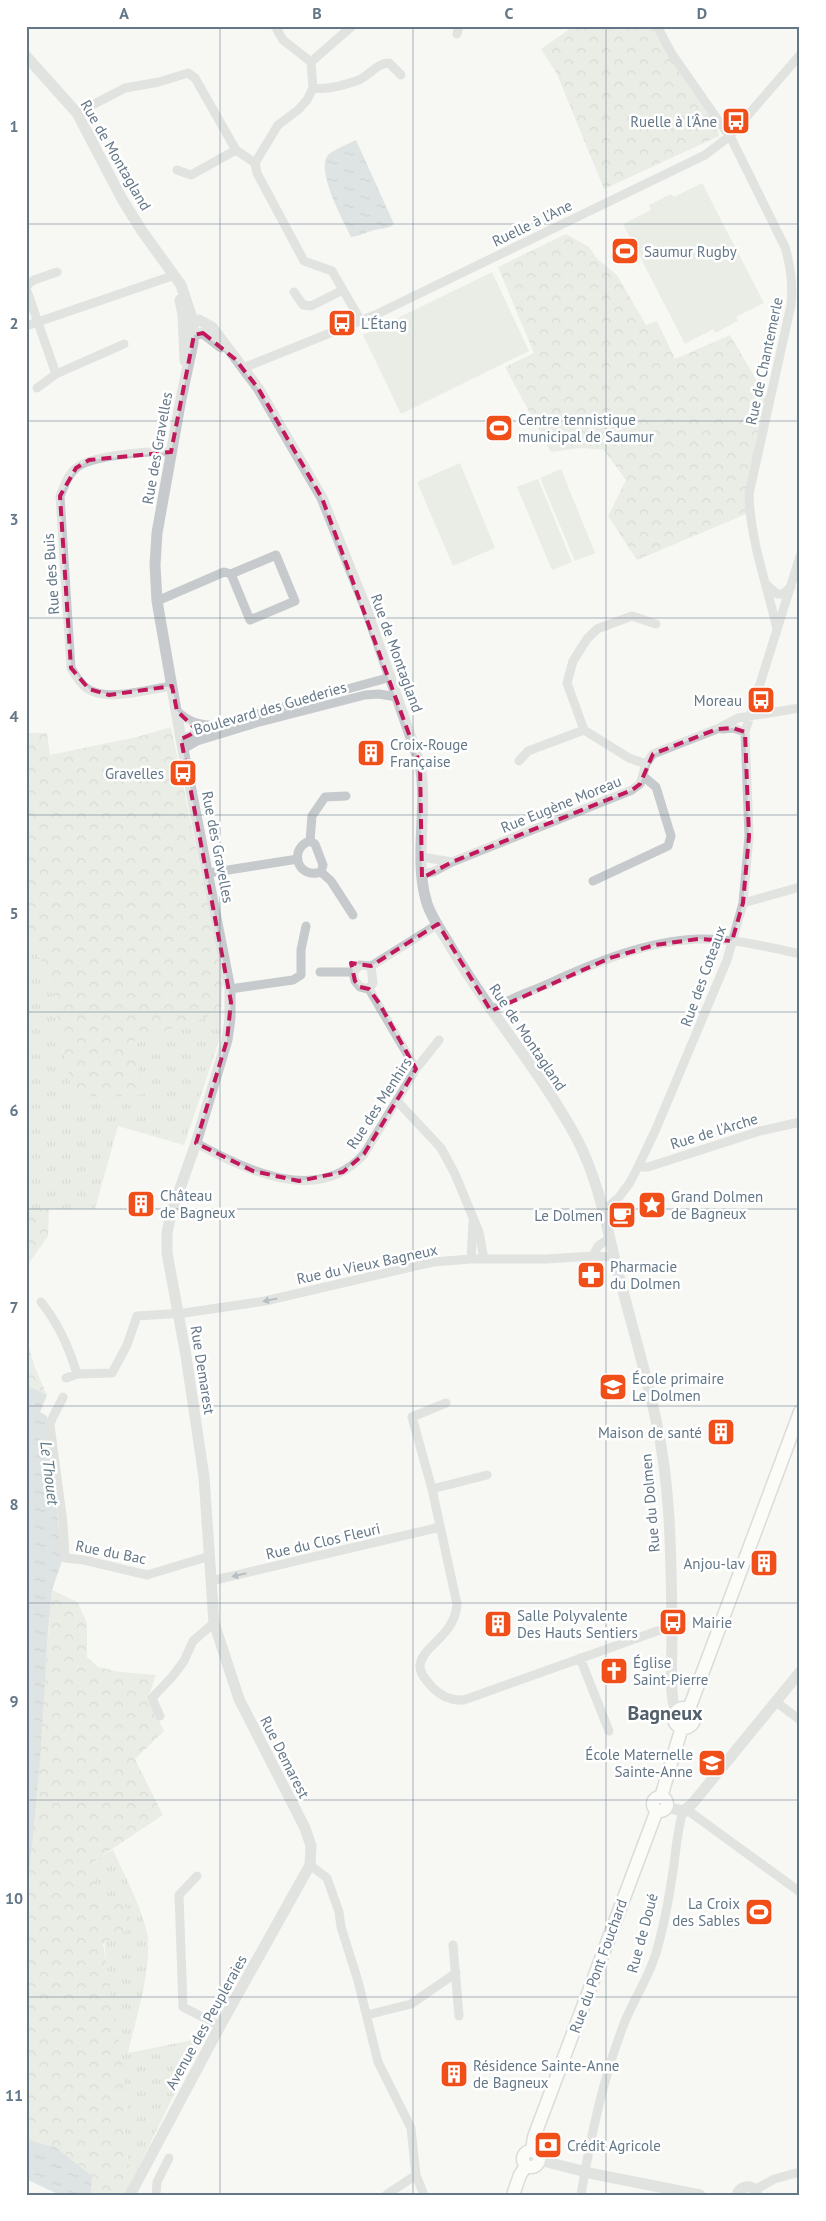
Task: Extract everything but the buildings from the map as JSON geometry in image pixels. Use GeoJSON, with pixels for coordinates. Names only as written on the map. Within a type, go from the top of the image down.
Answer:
{"type":"FeatureCollection","features":[{"type":"Feature","properties":{"kind":"main road"},"geometry":{"type":"LineString","coordinates":[[683,1710],[800,1412]]}},
{"type":"Feature","properties":{"kind":"main road","name":"Rue du Pont Fouchard"},"geometry":{"type":"LineString","coordinates":[[513,2195],[520,2175],[526,2166],[523,2156],[527,2152],[536,2155],[534,2137],[661,1805],[682,1728],[689,1726],[693,1721],[694,1714],[683,1710]]}},
{"type":"Feature","properties":{"kind":"street"},"geometry":{"type":"LineString","coordinates":[[255,163],[278,125],[298,110],[313,88],[311,62],[283,40],[275,26]]}},
{"type":"Feature","properties":{"kind":"street"},"geometry":{"type":"LineString","coordinates":[[311,62],[352,26]]}},
{"type":"Feature","properties":{"kind":"street","name":"Rue de Chantemerle"},"geometry":{"type":"LineString","coordinates":[[657,26],[672,54],[730,136],[785,247],[793,282],[791,305],[749,494],[753,534],[778,630]]}},
{"type":"Feature","properties":{"kind":"street","name":"Ruelle à l'Ane"},"geometry":{"type":"LineString","coordinates":[[239,364],[361,321],[705,155],[730,136],[800,55]]}},
{"type":"Feature","properties":{"kind":"street","name":"Rue de Montagland"},"geometry":{"type":"LineString","coordinates":[[26,56],[58,88],[77,113],[122,199],[185,293],[192,326],[199,320],[212,327],[281,425],[322,498],[392,681],[420,764],[423,782],[422,874],[426,901],[491,1011],[541,1081],[576,1137],[588,1161],[604,1208]]}},
{"type":"Feature","properties":{"kind":"street"},"geometry":{"type":"LineString","coordinates":[[313,88],[325,89],[360,79],[384,63],[389,63],[402,75]]}},
{"type":"Feature","properties":{"kind":"street"},"geometry":{"type":"LineString","coordinates":[[77,113],[125,88],[159,82],[188,73],[195,78],[236,150],[255,163],[262,185],[304,261],[332,271],[361,321]]}},
{"type":"Feature","properties":{"kind":"street"},"geometry":{"type":"LineString","coordinates":[[177,170],[192,175],[236,150]]}},
{"type":"Feature","properties":{"kind":"street"},"geometry":{"type":"LineString","coordinates":[[56,374],[26,287],[34,280],[57,272]]}},
{"type":"Feature","properties":{"kind":"street"},"geometry":{"type":"LineString","coordinates":[[26,326],[172,276]]}},
{"type":"Feature","properties":{"kind":"street"},"geometry":{"type":"LineString","coordinates":[[294,292],[303,305],[311,306],[343,290]]}},
{"type":"Feature","properties":{"kind":"street","name":"Rue des Gravelles"},"geometry":{"type":"LineString","coordinates":[[179,1313],[167,1254],[167,1233],[171,1214],[196,1143],[228,1040],[230,1018],[230,989],[182,744],[157,601],[155,565],[157,533],[192,326]]}},
{"type":"Feature","properties":{"kind":"street"},"geometry":{"type":"LineString","coordinates":[[36,388],[56,374],[124,344]]}},
{"type":"Feature","properties":{"kind":"street","name":"Rue des Buis"},"geometry":{"type":"LineString","coordinates":[[171,452],[154,451],[89,460],[76,468],[66,482],[60,496],[71,668],[80,682],[89,689],[109,695],[172,686]]}},
{"type":"Feature","properties":{"kind":"street"},"geometry":{"type":"LineString","coordinates":[[157,601],[224,572],[231,574],[276,554],[295,601],[250,620],[231,574]]}},
{"type":"Feature","properties":{"kind":"street","name":"Rue des Coteaux"},"geometry":{"type":"LineString","coordinates":[[604,1208],[619,1198],[638,1167],[720,977],[732,941],[743,903],[749,836],[745,732],[800,556]]}},
{"type":"Feature","properties":{"kind":"street"},"geometry":{"type":"LineString","coordinates":[[767,585],[777,594],[784,594],[791,587]]}},
{"type":"Feature","properties":{"kind":"street","name":"Rue de Chantemerle"},"geometry":{"type":"LineString","coordinates":[[767,585],[785,606]]}},
{"type":"Feature","properties":{"kind":"street"},"geometry":{"type":"LineString","coordinates":[[770,597],[780,607],[785,606]]}},
{"type":"Feature","properties":{"kind":"street"},"geometry":{"type":"LineString","coordinates":[[646,764],[630,758],[584,730],[567,684],[573,661],[586,639],[597,629],[632,616],[656,624]]}},
{"type":"Feature","properties":{"kind":"street","name":"Boulevard des Guederies"},"geometry":{"type":"LineString","coordinates":[[364,695],[392,681]]}},
{"type":"Feature","properties":{"kind":"street","name":"Boulevard des Guederies"},"geometry":{"type":"LineString","coordinates":[[177,711],[186,719],[204,726],[216,725],[392,681]]}},
{"type":"Feature","properties":{"kind":"street","name":"Boulevard des Guederies"},"geometry":{"type":"LineString","coordinates":[[182,744],[364,695],[379,694],[397,697]]}},
{"type":"Feature","properties":{"kind":"street"},"geometry":{"type":"LineString","coordinates":[[593,881],[668,846],[671,836],[656,787],[643,776],[646,764],[654,754],[717,729],[738,718],[800,708]]}},
{"type":"Feature","properties":{"kind":"street","name":"Boulevard des Guederies"},"geometry":{"type":"LineString","coordinates":[[182,744],[216,725]]}},
{"type":"Feature","properties":{"kind":"street"},"geometry":{"type":"LineString","coordinates":[[717,729],[733,728],[745,732]]}},
{"type":"Feature","properties":{"kind":"street"},"geometry":{"type":"LineString","coordinates":[[519,761],[528,751],[584,730]]}},
{"type":"Feature","properties":{"kind":"street","name":"Rue Eugène Moreau"},"geometry":{"type":"LineString","coordinates":[[422,874],[433,872],[452,862],[632,790],[640,784],[643,776]]}},
{"type":"Feature","properties":{"kind":"street"},"geometry":{"type":"LineString","coordinates":[[310,841],[312,816],[325,797],[346,796]]}},
{"type":"Feature","properties":{"kind":"street"},"geometry":{"type":"LineString","coordinates":[[310,841],[316,844],[324,865],[321,872],[312,875],[300,867],[298,859],[298,852],[304,843],[310,841]]}},
{"type":"Feature","properties":{"kind":"street"},"geometry":{"type":"LineString","coordinates":[[422,857],[452,862]]}},
{"type":"Feature","properties":{"kind":"street"},"geometry":{"type":"LineString","coordinates":[[208,873],[298,859]]}},
{"type":"Feature","properties":{"kind":"street"},"geometry":{"type":"LineString","coordinates":[[321,872],[331,881],[353,915]]}},
{"type":"Feature","properties":{"kind":"street"},"geometry":{"type":"LineString","coordinates":[[743,903],[800,887]]}},
{"type":"Feature","properties":{"kind":"street"},"geometry":{"type":"LineString","coordinates":[[320,972],[353,972],[360,965],[371,966],[438,924]]}},
{"type":"Feature","properties":{"kind":"street"},"geometry":{"type":"LineString","coordinates":[[230,989],[293,980],[301,975],[301,950],[306,926]]}},
{"type":"Feature","properties":{"kind":"street"},"geometry":{"type":"LineString","coordinates":[[491,1011],[601,962],[655,945],[698,939],[732,941],[796,953],[800,952]]}},
{"type":"Feature","properties":{"kind":"street"},"geometry":{"type":"LineString","coordinates":[[369,989],[373,983],[371,966]]}},
{"type":"Feature","properties":{"kind":"street"},"geometry":{"type":"LineString","coordinates":[[353,972],[355,981],[360,987],[369,989],[416,1069]]}},
{"type":"Feature","properties":{"kind":"street","name":"Rue des Menhirs"},"geometry":{"type":"LineString","coordinates":[[196,1143],[231,1162],[253,1171],[299,1182],[343,1172],[354,1165],[364,1154],[416,1069],[439,1040]]}},
{"type":"Feature","properties":{"kind":"street"},"geometry":{"type":"LineString","coordinates":[[397,1102],[441,1148],[467,1200],[479,1232],[484,1259]]}},
{"type":"Feature","properties":{"kind":"street","name":"Rue de l'Arche"},"geometry":{"type":"LineString","coordinates":[[638,1167],[648,1167],[760,1131],[800,1122]]}},
{"type":"Feature","properties":{"kind":"street","name":"Rue du Dolmen"},"geometry":{"type":"LineString","coordinates":[[604,1208],[648,1384],[664,1462],[672,1629],[672,1703],[683,1710]]}},
{"type":"Feature","properties":{"kind":"street"},"geometry":{"type":"LineString","coordinates":[[471,1259],[474,1220]]}},
{"type":"Feature","properties":{"kind":"street"},"geometry":{"type":"LineString","coordinates":[[593,1256],[598,1246],[610,1238]]}},
{"type":"Feature","properties":{"kind":"street","name":"Rue du Vieux Bagneux"},"geometry":{"type":"LineString","coordinates":[[77,1374],[112,1373],[127,1344],[137,1316],[179,1313],[265,1301],[426,1263],[471,1259],[615,1257]]}},
{"type":"Feature","properties":{"kind":"street"},"geometry":{"type":"LineString","coordinates":[[42,1302],[53,1317],[64,1338],[77,1374],[66,1378]]}},
{"type":"Feature","properties":{"kind":"street","name":"Rue Demarest"},"geometry":{"type":"LineString","coordinates":[[179,1313],[204,1477],[214,1623],[239,1699],[305,1828],[310,1846],[310,1865]]}},
{"type":"Feature","properties":{"kind":"street","name":"Rue du Bac"},"geometry":{"type":"LineString","coordinates":[[63,1397],[60,1406],[53,1414],[50,1425],[63,1523],[65,1558],[98,1563],[147,1575],[210,1556]]}},
{"type":"Feature","properties":{"kind":"street"},"geometry":{"type":"LineString","coordinates":[[446,1403],[412,1417],[432,1489],[457,1604],[457,1614],[450,1628],[425,1655],[420,1665],[422,1675],[437,1692],[449,1700],[464,1700],[657,1631],[672,1629]]}},
{"type":"Feature","properties":{"kind":"street"},"geometry":{"type":"LineString","coordinates":[[432,1489],[487,1475]]}},
{"type":"Feature","properties":{"kind":"street","name":"Rue du Clos Fleuri"},"geometry":{"type":"LineString","coordinates":[[212,1581],[440,1527]]}},
{"type":"Feature","properties":{"kind":"street"},"geometry":{"type":"LineString","coordinates":[[160,1716],[152,1698],[172,1677],[184,1660],[192,1641],[214,1623]]}},
{"type":"Feature","properties":{"kind":"street"},"geometry":{"type":"LineString","coordinates":[[580,1658],[609,1732]]}},
{"type":"Feature","properties":{"kind":"street"},"geometry":{"type":"LineString","coordinates":[[683,1811],[692,1804],[800,1672]]}},
{"type":"Feature","properties":{"kind":"street"},"geometry":{"type":"LineString","coordinates":[[775,1701],[800,1720]]}},
{"type":"Feature","properties":{"kind":"street"},"geometry":{"type":"LineString","coordinates":[[661,1805],[690,1812],[800,1892]]}},
{"type":"Feature","properties":{"kind":"street","name":"Rue de Doué"},"geometry":{"type":"LineString","coordinates":[[581,2195],[591,2138],[612,2057],[622,2027],[648,1978],[656,1952],[666,1911],[678,1829],[683,1811]]}},
{"type":"Feature","properties":{"kind":"street"},"geometry":{"type":"LineString","coordinates":[[310,1865],[328,1880],[339,1912],[341,1927],[380,2067],[411,2128],[416,2175],[424,2195]]}},
{"type":"Feature","properties":{"kind":"street","name":"Avenue des Peupleraies"},"geometry":{"type":"LineString","coordinates":[[130,2195],[220,2026],[310,1865]]}},
{"type":"Feature","properties":{"kind":"street"},"geometry":{"type":"LineString","coordinates":[[197,1876],[179,1895],[183,2007],[220,2026]]}},
{"type":"Feature","properties":{"kind":"street"},"geometry":{"type":"LineString","coordinates":[[453,1945],[459,2016]]}},
{"type":"Feature","properties":{"kind":"street"},"geometry":{"type":"LineString","coordinates":[[367,2015],[411,2004],[456,1972]]}},
{"type":"Feature","properties":{"kind":"street"},"geometry":{"type":"LineString","coordinates":[[612,2057],[622,2060]]}},
{"type":"Feature","properties":{"kind":"street"},"geometry":{"type":"LineString","coordinates":[[536,2155],[584,2172],[700,2195]]}},
{"type":"Feature","properties":{"kind":"street"},"geometry":{"type":"LineString","coordinates":[[156,2195],[156,2182],[169,2158]]}},
{"type":"Feature","properties":{"kind":"street"},"geometry":{"type":"LineString","coordinates":[[737,2195],[746,2186],[756,2192],[774,2179],[800,2172]]}},
{"type":"Feature","properties":{"kind":"street"},"geometry":{"type":"LineString","coordinates":[[386,2195],[416,2175]]}},
{"type":"Feature","properties":{"kind":"highlighted area"},"geometry":{"type":"Polygon","coordinates":[[[203,333],[235,359],[258,388],[322,498],[420,764],[422,878],[452,862],[632,790],[640,784],[653,754],[717,729],[733,728],[745,732],[749,836],[743,903],[732,941],[698,939],[655,945],[610,958],[491,1011],[438,924],[371,966],[351,963],[355,981],[360,987],[369,989],[379,1003],[416,1069],[364,1154],[343,1172],[299,1181],[253,1171],[196,1143],[227,1040],[231,1002],[181,739],[198,731],[177,711],[172,686],[109,695],[89,689],[71,668],[60,496],[76,468],[89,460],[171,452],[194,335],[203,333]]]}},
{"type":"Feature","properties":{"kind":"green space"},"geometry":{"type":"Polygon","coordinates":[[[574,26],[654,26],[717,127],[719,136],[604,189],[557,74],[541,49],[574,26]]]}},
{"type":"Feature","properties":{"kind":"green space"},"geometry":{"type":"Polygon","coordinates":[[[702,183],[764,303],[736,317],[738,321],[715,333],[713,329],[685,344],[623,224],[651,210],[649,205],[671,194],[674,197],[702,183]]]}},
{"type":"Feature","properties":{"kind":"green space"},"geometry":{"type":"Polygon","coordinates":[[[566,234],[589,247],[597,259],[617,275],[646,325],[657,321],[675,359],[730,335],[767,398],[746,514],[637,560],[608,516],[626,480],[604,450],[581,448],[551,452],[505,367],[534,353],[498,267],[566,234]]]}},
{"type":"Feature","properties":{"kind":"green space"},"geometry":{"type":"Polygon","coordinates":[[[492,272],[529,351],[401,414],[363,335],[492,272]]]}},
{"type":"Feature","properties":{"kind":"green space"},"geometry":{"type":"Polygon","coordinates":[[[460,463],[495,548],[453,566],[417,482],[460,463]]]}},
{"type":"Feature","properties":{"kind":"green space"},"geometry":{"type":"Polygon","coordinates":[[[561,469],[595,553],[575,561],[540,478],[561,469]]]}},
{"type":"Feature","properties":{"kind":"green space"},"geometry":{"type":"Polygon","coordinates":[[[538,479],[572,562],[552,570],[517,487],[538,479]]]}},
{"type":"Feature","properties":{"kind":"green space"},"geometry":{"type":"Polygon","coordinates":[[[171,727],[223,977],[221,1012],[130,1043],[146,1094],[111,1097],[73,1096],[47,970],[29,940],[26,941],[26,733],[47,733],[50,755],[137,737],[171,727]]]}},
{"type":"Feature","properties":{"kind":"green space"},"geometry":{"type":"Polygon","coordinates":[[[29,940],[47,970],[73,1096],[145,1094],[130,1043],[221,1012],[220,1038],[184,1145],[118,1126],[95,1209],[49,1209],[26,1212],[26,941],[29,940]]]}},
{"type":"Feature","properties":{"kind":"green space"},"geometry":{"type":"Polygon","coordinates":[[[49,1209],[48,1236],[26,1270],[26,1212],[49,1209]]]}},
{"type":"Feature","properties":{"kind":"green space"},"geometry":{"type":"Polygon","coordinates":[[[26,1338],[35,1368],[47,1395],[26,1385],[26,1338]]]}},
{"type":"Feature","properties":{"kind":"green space"},"geometry":{"type":"Polygon","coordinates":[[[52,1590],[77,1602],[87,1623],[87,1657],[98,1667],[120,1672],[156,1675],[148,1698],[164,1731],[135,1759],[163,1815],[94,1861],[94,1875],[103,1906],[123,1898],[133,1927],[103,1944],[121,2052],[127,2105],[124,2141],[132,2180],[125,2195],[91,2195],[92,2176],[55,2147],[26,2140],[26,1906],[52,1590]]]}},
{"type":"Feature","properties":{"kind":"green space"},"geometry":{"type":"Polygon","coordinates":[[[113,1850],[139,1907],[148,1939],[145,1982],[128,2053],[202,2038],[132,2180],[124,2141],[127,2105],[106,1967],[103,1906],[94,1875],[94,1860],[113,1850]]]}},
{"type":"Feature","properties":{"kind":"water"},"geometry":{"type":"Polygon","coordinates":[[[356,140],[394,224],[386,228],[351,237],[332,196],[325,172],[325,162],[328,155],[356,140]]]}},
{"type":"Feature","properties":{"kind":"water","name":"Le Thouet"},"geometry":{"type":"Polygon","coordinates":[[[26,1385],[47,1395],[40,1412],[47,1416],[62,1561],[52,1590],[40,1759],[26,1906],[26,1385]]]}},
{"type":"Feature","properties":{"kind":"water"},"geometry":{"type":"Polygon","coordinates":[[[26,2140],[55,2147],[92,2176],[91,2195],[60,2195],[26,2179],[26,2140]]]}},
{"type":"Feature","properties":{"kind":"place","name":"Ruelle à l'Âne"},"geometry":{"type":"Point","coordinates":[736,121]}},
{"type":"Feature","properties":{"kind":"place","name":"Saumur Rugby"},"geometry":{"type":"Point","coordinates":[625,251]}},
{"type":"Feature","properties":{"kind":"place","name":"L'Étang"},"geometry":{"type":"Point","coordinates":[342,323]}},
{"type":"Feature","properties":{"kind":"place","name":"Centre tennistique municipal de Saumur"},"geometry":{"type":"Point","coordinates":[499,428]}},
{"type":"Feature","properties":{"kind":"place","name":"Moreau"},"geometry":{"type":"Point","coordinates":[761,700]}},
{"type":"Feature","properties":{"kind":"place","name":"Croix-Rouge Française"},"geometry":{"type":"Point","coordinates":[371,753]}},
{"type":"Feature","properties":{"kind":"place","name":"Gravelles"},"geometry":{"type":"Point","coordinates":[183,773]}},
{"type":"Feature","properties":{"kind":"place","name":"Château de Bagneux"},"geometry":{"type":"Point","coordinates":[141,1204]}},
{"type":"Feature","properties":{"kind":"place","name":"Grand Dolmen de Bagneux"},"geometry":{"type":"Point","coordinates":[652,1205]}},
{"type":"Feature","properties":{"kind":"place","name":"Le Dolmen"},"geometry":{"type":"Point","coordinates":[622,1215]}},
{"type":"Feature","properties":{"kind":"place","name":"Pharmacie du Dolmen"},"geometry":{"type":"Point","coordinates":[591,1275]}},
{"type":"Feature","properties":{"kind":"place","name":"École primaire Le Dolmen"},"geometry":{"type":"Point","coordinates":[613,1387]}},
{"type":"Feature","properties":{"kind":"place","name":"Maison de santé"},"geometry":{"type":"Point","coordinates":[721,1432]}},
{"type":"Feature","properties":{"kind":"place","name":"Anjou-lav"},"geometry":{"type":"Point","coordinates":[764,1563]}},
{"type":"Feature","properties":{"kind":"place","name":"Mairie"},"geometry":{"type":"Point","coordinates":[673,1622]}},
{"type":"Feature","properties":{"kind":"place","name":"Salle Polyvalente Des Hauts Sentiers"},"geometry":{"type":"Point","coordinates":[498,1624]}},
{"type":"Feature","properties":{"kind":"place","name":"Église Saint-Pierre"},"geometry":{"type":"Point","coordinates":[614,1671]}},
{"type":"Feature","properties":{"kind":"place","name":"École Maternelle Sainte-Anne"},"geometry":{"type":"Point","coordinates":[712,1763]}},
{"type":"Feature","properties":{"kind":"place","name":"La Croix des Sables"},"geometry":{"type":"Point","coordinates":[759,1912]}},
{"type":"Feature","properties":{"kind":"place","name":"Résidence Sainte-Anne de Bagneux"},"geometry":{"type":"Point","coordinates":[454,2074]}},
{"type":"Feature","properties":{"kind":"place","name":"Crédit Agricole"},"geometry":{"type":"Point","coordinates":[548,2145]}},
{"type":"Feature","properties":{"kind":"district","name":"Bagneux"},"geometry":{"type":"Point","coordinates":[665,1713]}}]}
